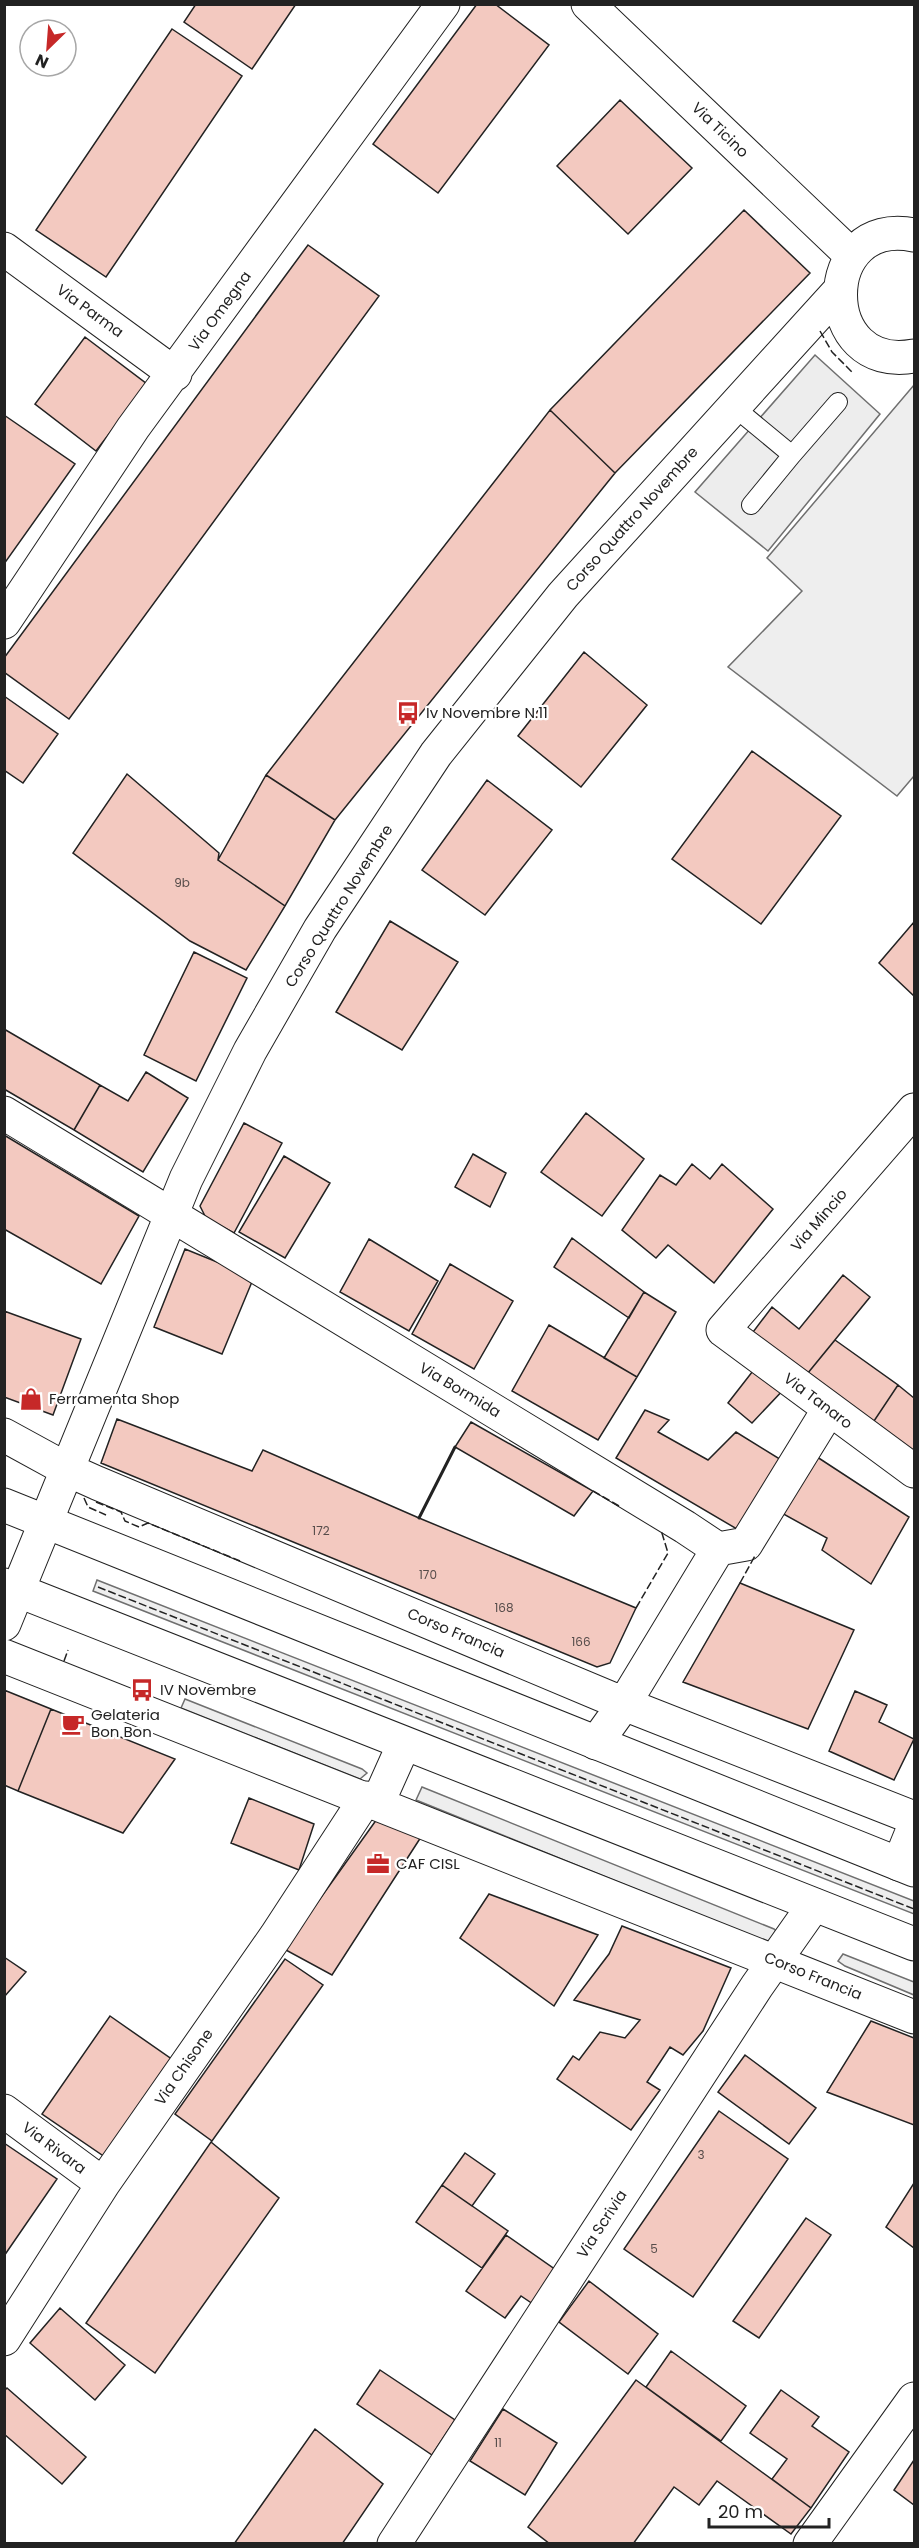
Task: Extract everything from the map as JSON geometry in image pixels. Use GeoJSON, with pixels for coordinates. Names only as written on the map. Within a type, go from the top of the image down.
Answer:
{"type":"FeatureCollection","features":[{"type":"Feature","properties":{"kind":"street","name":"Via Omegna"},"geometry":{"type":"LineString","coordinates":[[4,622],[134,428],[443,4]]}},
{"type":"Feature","properties":{"kind":"street","name":"Via Ticino"},"geometry":{"type":"LineString","coordinates":[[588,4],[852,256]]}},
{"type":"Feature","properties":{"kind":"street"},"geometry":{"type":"LineString","coordinates":[[915,235],[904,233],[884,235],[867,243],[852,256],[843,273],[839,291],[841,312],[850,330],[865,345],[883,355],[903,358],[915,356]]}},
{"type":"Feature","properties":{"kind":"street","name":"Via Parma"},"geometry":{"type":"LineString","coordinates":[[4,249],[174,374]]}},
{"type":"Feature","properties":{"kind":"street","name":"Corso Quattro Novembre"},"geometry":{"type":"LineString","coordinates":[[4,1624],[11,1588],[46,1522],[186,1179],[256,1041],[320,929],[436,754],[563,595],[839,291]]}},
{"type":"Feature","properties":{"kind":"street","name":"Via Mincio"},"geometry":{"type":"LineString","coordinates":[[723,1330],[915,1110]]}},
{"type":"Feature","properties":{"kind":"street","name":"Via Bormida"},"geometry":{"type":"LineString","coordinates":[[4,1113],[718,1549]]}},
{"type":"Feature","properties":{"kind":"street","name":"Via Tanaro"},"geometry":{"type":"LineString","coordinates":[[723,1330],[915,1471]]}},
{"type":"Feature","properties":{"kind":"street"},"geometry":{"type":"LineString","coordinates":[[596,1743],[624,1704],[718,1549],[746,1544],[829,1409]]}},
{"type":"Feature","properties":{"kind":"street","name":"Corso Francia"},"geometry":{"type":"LineString","coordinates":[[4,1435],[68,1470],[624,1704],[915,1818]]}},
{"type":"Feature","properties":{"kind":"street"},"geometry":{"type":"LineString","coordinates":[[4,1505],[907,1867],[915,1827]]}},
{"type":"Feature","properties":{"kind":"street"},"geometry":{"type":"LineString","coordinates":[[11,1588],[915,1944]]}},
{"type":"Feature","properties":{"kind":"street","name":"Corso Francia"},"geometry":{"type":"LineString","coordinates":[[4,1656],[915,2017]]}},
{"type":"Feature","properties":{"kind":"street"},"geometry":{"type":"LineString","coordinates":[[372,1800],[404,1744]]}},
{"type":"Feature","properties":{"kind":"street","name":"Via Chisone"},"geometry":{"type":"LineString","coordinates":[[4,2339],[103,2184],[372,1800]]}},
{"type":"Feature","properties":{"kind":"street","name":"Via Scrivia"},"geometry":{"type":"LineString","coordinates":[[394,2544],[775,1960],[814,1905]]}},
{"type":"Feature","properties":{"kind":"street","name":"Via Rivara"},"geometry":{"type":"LineString","coordinates":[[4,2111],[103,2184]]}},
{"type":"Feature","properties":{"kind":"street"},"geometry":{"type":"LineString","coordinates":[[810,2544],[915,2399]]}},
{"type":"Feature","properties":{"kind":"lane"},"geometry":{"type":"LineString","coordinates":[[751,505],[838,402]]}},
{"type":"Feature","properties":{"kind":"lane"},"geometry":{"type":"LineString","coordinates":[[734,406],[792,455]]}},
{"type":"Feature","properties":{"kind":"shaded area"},"geometry":{"type":"Polygon","coordinates":[[[815,355],[880,414],[768,551],[695,492],[815,355]]]}},
{"type":"Feature","properties":{"kind":"shaded area"},"geometry":{"type":"Polygon","coordinates":[[[914,385],[914,776],[897,796],[728,667],[802,591],[767,558],[914,385]]]}},
{"type":"Feature","properties":{"kind":"shaded area"},"geometry":{"type":"Polygon","coordinates":[[[97,1580],[914,1901],[914,1914],[93,1591],[97,1580]]]}},
{"type":"Feature","properties":{"kind":"shaded area"},"geometry":{"type":"Polygon","coordinates":[[[185,1699],[362,1769],[367,1773],[360,1779],[181,1708],[185,1699]]]}},
{"type":"Feature","properties":{"kind":"shaded area"},"geometry":{"type":"Polygon","coordinates":[[[422,1787],[774,1929],[780,1935],[771,1944],[416,1800],[422,1787]]]}},
{"type":"Feature","properties":{"kind":"shaded area"},"geometry":{"type":"Polygon","coordinates":[[[843,1954],[914,1982],[914,1995],[845,1966],[838,1961],[843,1954]]]}},
{"type":"Feature","properties":{"kind":"building"},"geometry":{"type":"Polygon","coordinates":[[[196,4],[296,4],[252,69],[184,22],[196,4]]]}},
{"type":"Feature","properties":{"kind":"building"},"geometry":{"type":"Polygon","coordinates":[[[477,4],[495,4],[549,45],[438,193],[373,144],[477,4]]]}},
{"type":"Feature","properties":{"kind":"building"},"geometry":{"type":"Polygon","coordinates":[[[172,29],[242,76],[106,277],[36,230],[172,29]]]}},
{"type":"Feature","properties":{"kind":"building"},"geometry":{"type":"Polygon","coordinates":[[[620,100],[692,168],[628,234],[557,166],[620,100]]]}},
{"type":"Feature","properties":{"kind":"building"},"geometry":{"type":"Polygon","coordinates":[[[744,210],[810,273],[615,473],[550,410],[744,210]]]}},
{"type":"Feature","properties":{"kind":"building"},"geometry":{"type":"Polygon","coordinates":[[[308,245],[379,296],[69,719],[4,672],[4,658],[308,245]]]}},
{"type":"Feature","properties":{"kind":"building"},"geometry":{"type":"Polygon","coordinates":[[[85,337],[147,384],[96,451],[35,404],[85,337]]]}},
{"type":"Feature","properties":{"kind":"building"},"geometry":{"type":"Polygon","coordinates":[[[550,410],[615,473],[335,820],[266,775],[550,410]]]}},
{"type":"Feature","properties":{"kind":"building"},"geometry":{"type":"Polygon","coordinates":[[[4,415],[75,464],[4,564],[4,415]]]}},
{"type":"Feature","properties":{"kind":"building"},"geometry":{"type":"Polygon","coordinates":[[[584,652],[647,705],[581,787],[518,736],[584,652]]]}},
{"type":"Feature","properties":{"kind":"building"},"geometry":{"type":"Polygon","coordinates":[[[4,696],[58,734],[23,783],[4,770],[4,696]]]}},
{"type":"Feature","properties":{"kind":"building"},"geometry":{"type":"Polygon","coordinates":[[[752,751],[841,816],[761,924],[672,859],[752,751]]]}},
{"type":"Feature","properties":{"kind":"building"},"geometry":{"type":"Polygon","coordinates":[[[127,774],[219,853],[218,860],[285,906],[246,970],[190,941],[73,853],[127,774]]]}},
{"type":"Feature","properties":{"kind":"building"},"geometry":{"type":"Polygon","coordinates":[[[266,775],[335,820],[285,906],[218,860],[266,775]]]}},
{"type":"Feature","properties":{"kind":"building"},"geometry":{"type":"Polygon","coordinates":[[[487,780],[552,830],[485,915],[422,870],[487,780]]]}},
{"type":"Feature","properties":{"kind":"building"},"geometry":{"type":"Polygon","coordinates":[[[390,921],[458,962],[402,1050],[336,1012],[390,921]]]}},
{"type":"Feature","properties":{"kind":"building"},"geometry":{"type":"Polygon","coordinates":[[[914,922],[914,996],[879,963],[914,922]]]}},
{"type":"Feature","properties":{"kind":"building"},"geometry":{"type":"Polygon","coordinates":[[[194,952],[247,978],[196,1081],[144,1055],[194,952]]]}},
{"type":"Feature","properties":{"kind":"building"},"geometry":{"type":"Polygon","coordinates":[[[4,1029],[100,1085],[74,1130],[4,1089],[4,1029]]]}},
{"type":"Feature","properties":{"kind":"building"},"geometry":{"type":"Polygon","coordinates":[[[146,1072],[188,1098],[143,1172],[74,1130],[100,1085],[128,1101],[146,1072]]]}},
{"type":"Feature","properties":{"kind":"building"},"geometry":{"type":"Polygon","coordinates":[[[586,1113],[644,1159],[602,1216],[541,1172],[586,1113]]]}},
{"type":"Feature","properties":{"kind":"building"},"geometry":{"type":"Polygon","coordinates":[[[244,1123],[282,1143],[234,1233],[206,1218],[200,1206],[244,1123]]]}},
{"type":"Feature","properties":{"kind":"building"},"geometry":{"type":"Polygon","coordinates":[[[4,1135],[139,1216],[101,1284],[4,1229],[4,1135]]]}},
{"type":"Feature","properties":{"kind":"building"},"geometry":{"type":"Polygon","coordinates":[[[473,1154],[506,1173],[490,1207],[455,1187],[473,1154]]]}},
{"type":"Feature","properties":{"kind":"building"},"geometry":{"type":"Polygon","coordinates":[[[284,1156],[330,1183],[285,1258],[239,1232],[284,1156]]]}},
{"type":"Feature","properties":{"kind":"building"},"geometry":{"type":"Polygon","coordinates":[[[692,1164],[710,1179],[722,1164],[773,1209],[714,1283],[668,1245],[656,1258],[622,1230],[660,1175],[676,1185],[692,1164]]]}},
{"type":"Feature","properties":{"kind":"building"},"geometry":{"type":"Polygon","coordinates":[[[572,1238],[644,1292],[629,1318],[554,1267],[572,1238]]]}},
{"type":"Feature","properties":{"kind":"building"},"geometry":{"type":"Polygon","coordinates":[[[369,1239],[438,1281],[409,1331],[340,1292],[369,1239]]]}},
{"type":"Feature","properties":{"kind":"building"},"geometry":{"type":"Polygon","coordinates":[[[185,1249],[254,1277],[222,1354],[154,1327],[185,1249]]]}},
{"type":"Feature","properties":{"kind":"building"},"geometry":{"type":"Polygon","coordinates":[[[450,1264],[513,1301],[474,1369],[412,1334],[450,1264]]]}},
{"type":"Feature","properties":{"kind":"building"},"geometry":{"type":"Polygon","coordinates":[[[843,1275],[870,1297],[803,1379],[750,1336],[772,1307],[799,1329],[843,1275]]]}},
{"type":"Feature","properties":{"kind":"building"},"geometry":{"type":"Polygon","coordinates":[[[644,1292],[676,1312],[637,1377],[604,1358],[644,1292]]]}},
{"type":"Feature","properties":{"kind":"building"},"geometry":{"type":"Polygon","coordinates":[[[4,1311],[81,1339],[53,1415],[4,1397],[4,1311]]]}},
{"type":"Feature","properties":{"kind":"building"},"geometry":{"type":"Polygon","coordinates":[[[549,1325],[637,1377],[598,1440],[512,1391],[549,1325]]]}},
{"type":"Feature","properties":{"kind":"building"},"geometry":{"type":"Polygon","coordinates":[[[835,1340],[898,1385],[870,1427],[803,1379],[835,1340]]]}},
{"type":"Feature","properties":{"kind":"building"},"geometry":{"type":"Polygon","coordinates":[[[756,1367],[785,1388],[752,1423],[728,1403],[756,1367]]]}},
{"type":"Feature","properties":{"kind":"building"},"geometry":{"type":"Polygon","coordinates":[[[898,1385],[914,1398],[914,1459],[870,1427],[898,1385]]]}},
{"type":"Feature","properties":{"kind":"building"},"geometry":{"type":"Polygon","coordinates":[[[645,1410],[669,1420],[658,1432],[708,1460],[736,1432],[783,1461],[742,1532],[616,1458],[645,1410]]]}},
{"type":"Feature","properties":{"kind":"building"},"geometry":{"type":"Polygon","coordinates":[[[117,1419],[252,1471],[263,1450],[636,1608],[610,1663],[597,1667],[101,1463],[117,1419]]]}},
{"type":"Feature","properties":{"kind":"building"},"geometry":{"type":"Polygon","coordinates":[[[471,1422],[593,1491],[574,1516],[455,1447],[471,1422]]]}},
{"type":"Feature","properties":{"kind":"building"},"geometry":{"type":"Polygon","coordinates":[[[811,1453],[909,1517],[871,1584],[822,1550],[827,1538],[778,1511],[811,1453]]]}},
{"type":"Feature","properties":{"kind":"building"},"geometry":{"type":"Polygon","coordinates":[[[740,1583],[854,1630],[808,1729],[683,1682],[740,1583]]]}},
{"type":"Feature","properties":{"kind":"building"},"geometry":{"type":"Polygon","coordinates":[[[4,1690],[51,1709],[18,1791],[4,1785],[4,1690]]]}},
{"type":"Feature","properties":{"kind":"building"},"geometry":{"type":"Polygon","coordinates":[[[855,1691],[887,1705],[879,1722],[914,1739],[894,1780],[829,1751],[855,1691]]]}},
{"type":"Feature","properties":{"kind":"building"},"geometry":{"type":"Polygon","coordinates":[[[51,1709],[175,1759],[123,1833],[18,1791],[51,1709]]]}},
{"type":"Feature","properties":{"kind":"building"},"geometry":{"type":"Polygon","coordinates":[[[249,1798],[314,1824],[299,1870],[231,1843],[249,1798]]]}},
{"type":"Feature","properties":{"kind":"building"},"geometry":{"type":"Polygon","coordinates":[[[377,1819],[421,1837],[332,1975],[284,1949],[377,1819]]]}},
{"type":"Feature","properties":{"kind":"building"},"geometry":{"type":"Polygon","coordinates":[[[489,1894],[598,1935],[554,2006],[460,1938],[489,1894]]]}},
{"type":"Feature","properties":{"kind":"building"},"geometry":{"type":"Polygon","coordinates":[[[622,1926],[731,1968],[703,2031],[683,2055],[670,2047],[647,2082],[660,2090],[631,2130],[557,2079],[573,2056],[579,2060],[600,2032],[625,2038],[640,2020],[574,2000],[609,1954],[622,1926]]]}},
{"type":"Feature","properties":{"kind":"building"},"geometry":{"type":"Polygon","coordinates":[[[4,1957],[26,1972],[4,1997],[4,1957]]]}},
{"type":"Feature","properties":{"kind":"building"},"geometry":{"type":"Polygon","coordinates":[[[285,1959],[323,1985],[212,2141],[175,2114],[285,1959]]]}},
{"type":"Feature","properties":{"kind":"building"},"geometry":{"type":"Polygon","coordinates":[[[110,2016],[173,2060],[105,2157],[42,2114],[110,2016]]]}},
{"type":"Feature","properties":{"kind":"building"},"geometry":{"type":"Polygon","coordinates":[[[871,2021],[914,2038],[914,2125],[827,2092],[871,2021]]]}},
{"type":"Feature","properties":{"kind":"building"},"geometry":{"type":"Polygon","coordinates":[[[745,2055],[816,2108],[789,2144],[718,2092],[745,2055]]]}},
{"type":"Feature","properties":{"kind":"building"},"geometry":{"type":"Polygon","coordinates":[[[719,2111],[788,2159],[693,2297],[624,2249],[719,2111]]]}},
{"type":"Feature","properties":{"kind":"building"},"geometry":{"type":"Polygon","coordinates":[[[211,2142],[279,2198],[155,2373],[86,2323],[211,2142]]]}},
{"type":"Feature","properties":{"kind":"building"},"geometry":{"type":"Polygon","coordinates":[[[4,2143],[57,2179],[4,2256],[4,2143]]]}},
{"type":"Feature","properties":{"kind":"building"},"geometry":{"type":"Polygon","coordinates":[[[465,2153],[495,2174],[472,2206],[442,2185],[465,2153]]]}},
{"type":"Feature","properties":{"kind":"building"},"geometry":{"type":"Polygon","coordinates":[[[914,2183],[914,2248],[886,2227],[914,2183]]]}},
{"type":"Feature","properties":{"kind":"building"},"geometry":{"type":"Polygon","coordinates":[[[442,2185],[508,2231],[482,2268],[416,2222],[442,2185]]]}},
{"type":"Feature","properties":{"kind":"building"},"geometry":{"type":"Polygon","coordinates":[[[806,2218],[831,2235],[759,2338],[733,2321],[806,2218]]]}},
{"type":"Feature","properties":{"kind":"building"},"geometry":{"type":"Polygon","coordinates":[[[506,2235],[556,2270],[533,2304],[521,2296],[505,2318],[466,2291],[506,2235]]]}},
{"type":"Feature","properties":{"kind":"building"},"geometry":{"type":"Polygon","coordinates":[[[589,2281],[658,2334],[628,2374],[559,2322],[589,2281]]]}},
{"type":"Feature","properties":{"kind":"building"},"geometry":{"type":"Polygon","coordinates":[[[60,2308],[125,2365],[95,2400],[30,2343],[60,2308]]]}},
{"type":"Feature","properties":{"kind":"building"},"geometry":{"type":"Polygon","coordinates":[[[671,2351],[746,2406],[721,2441],[646,2387],[671,2351]]]}},
{"type":"Feature","properties":{"kind":"building"},"geometry":{"type":"Polygon","coordinates":[[[380,2370],[455,2420],[432,2455],[357,2404],[380,2370]]]}},
{"type":"Feature","properties":{"kind":"building"},"geometry":{"type":"Polygon","coordinates":[[[636,2380],[811,2508],[791,2534],[717,2481],[699,2505],[674,2487],[633,2544],[550,2544],[528,2527],[636,2380]]]}},
{"type":"Feature","properties":{"kind":"building"},"geometry":{"type":"Polygon","coordinates":[[[7,2388],[86,2457],[62,2484],[4,2434],[4,2391],[7,2388]]]}},
{"type":"Feature","properties":{"kind":"building"},"geometry":{"type":"Polygon","coordinates":[[[781,2390],[819,2417],[812,2426],[849,2452],[811,2508],[772,2479],[787,2459],[750,2433],[781,2390]]]}},
{"type":"Feature","properties":{"kind":"building"},"geometry":{"type":"Polygon","coordinates":[[[503,2409],[557,2443],[525,2495],[470,2461],[503,2409]]]}},
{"type":"Feature","properties":{"kind":"building"},"geometry":{"type":"Polygon","coordinates":[[[315,2429],[383,2484],[342,2544],[234,2544],[315,2429]]]}},
{"type":"Feature","properties":{"kind":"building"},"geometry":{"type":"Polygon","coordinates":[[[914,2460],[914,2505],[894,2490],[914,2460]]]}},
{"type":"Feature","properties":{"kind":"fence"},"geometry":{"type":"LineString","coordinates":[[820,331],[832,352],[853,373]]}},
{"type":"Feature","properties":{"kind":"fence"},"geometry":{"type":"LineString","coordinates":[[593,1491],[619,1506]]}},
{"type":"Feature","properties":{"kind":"fence"},"geometry":{"type":"LineString","coordinates":[[84,1498],[88,1507],[106,1515]]}},
{"type":"Feature","properties":{"kind":"fence"},"geometry":{"type":"LineString","coordinates":[[96,1502],[121,1512],[125,1521],[139,1527],[148,1523],[240,1561]]}},
{"type":"Feature","properties":{"kind":"fence"},"geometry":{"type":"LineString","coordinates":[[636,1608],[668,1553],[661,1530]]}},
{"type":"Feature","properties":{"kind":"fence"},"geometry":{"type":"LineString","coordinates":[[740,1583],[756,1554]]}},
{"type":"Feature","properties":{"kind":"fence"},"geometry":{"type":"LineString","coordinates":[[98,1587],[914,1909]]}},
{"type":"Feature","properties":{"kind":"fence"},"geometry":{"type":"LineString","coordinates":[[64,1661],[68,1650]]}},
{"type":"Feature","properties":{"kind":"wall"},"geometry":{"type":"LineString","coordinates":[[419,1518],[455,1447]]}},
{"type":"Feature","properties":{"kind":"place","name":"Iv Novembre N.11"},"geometry":{"type":"Point","coordinates":[408,713]}},
{"type":"Feature","properties":{"kind":"place","name":"Ferramenta Shop"},"geometry":{"type":"Point","coordinates":[31,1399]}},
{"type":"Feature","properties":{"kind":"place","name":"IV Novembre"},"geometry":{"type":"Point","coordinates":[142,1690]}},
{"type":"Feature","properties":{"kind":"place","name":"Gelateria Bon Bon"},"geometry":{"type":"Point","coordinates":[73,1724]}},
{"type":"Feature","properties":{"kind":"place","name":"CAF CISL"},"geometry":{"type":"Point","coordinates":[378,1864]}}]}
